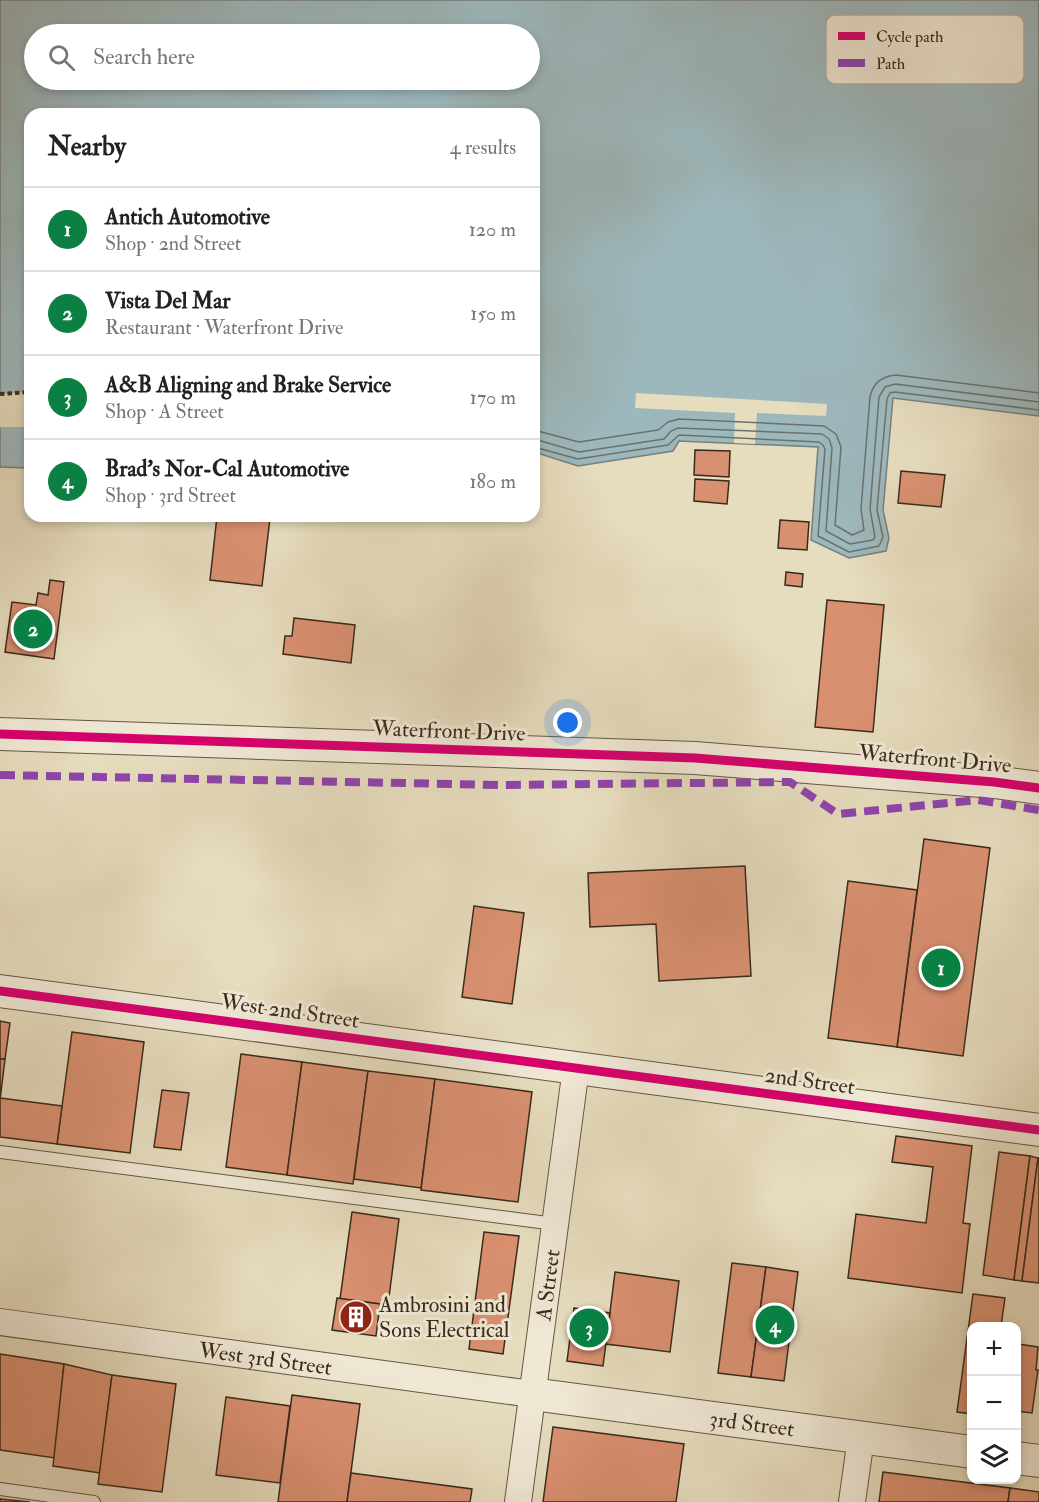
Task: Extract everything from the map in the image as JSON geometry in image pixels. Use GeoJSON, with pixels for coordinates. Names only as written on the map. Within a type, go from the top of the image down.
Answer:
{"type":"FeatureCollection","features":[{"type":"Feature","properties":{"kind":"street","name":"Waterfront Drive"},"geometry":{"type":"LineString","coordinates":[[0,734],[695,759],[994,782],[1039,788]]}},
{"type":"Feature","properties":{"kind":"street","name":"West 2nd Street"},"geometry":{"type":"LineString","coordinates":[[0,991],[576,1068]]}},
{"type":"Feature","properties":{"kind":"street","name":"2nd Street"},"geometry":{"type":"LineString","coordinates":[[576,1068],[1039,1130]]}},
{"type":"Feature","properties":{"kind":"street","name":"A Street"},"geometry":{"type":"LineString","coordinates":[[518,1502],[576,1068]]}},
{"type":"Feature","properties":{"kind":"street","name":"West 3rd Street"},"geometry":{"type":"LineString","coordinates":[[0,1322],[532,1394]]}},
{"type":"Feature","properties":{"kind":"street","name":"3rd Street"},"geometry":{"type":"LineString","coordinates":[[532,1394],[967,1451]]}},
{"type":"Feature","properties":{"kind":"street"},"geometry":{"type":"LineString","coordinates":[[852,1502],[861,1438]]}},
{"type":"Feature","properties":{"kind":"street"},"geometry":{"type":"LineString","coordinates":[[1021,1459],[1039,1461]]}},
{"type":"Feature","properties":{"kind":"lane"},"geometry":{"type":"LineString","coordinates":[[0,1152],[555,1224]]}},
{"type":"Feature","properties":{"kind":"lane"},"geometry":{"type":"LineString","coordinates":[[0,1489],[94,1502]]}},
{"type":"Feature","properties":{"kind":"path"},"geometry":{"type":"LineString","coordinates":[[0,394],[24,392]]}},
{"type":"Feature","properties":{"kind":"water"},"geometry":{"type":"Polygon","coordinates":[[[0,0],[1039,0],[1039,416],[893,398],[883,510],[889,538],[886,551],[849,558],[811,540],[818,447],[679,441],[673,451],[578,466],[540,454],[540,108],[24,108],[24,468],[0,467],[0,0]]]}},
{"type":"Feature","properties":{"kind":"pier"},"geometry":{"type":"Polygon","coordinates":[[[24,392],[24,427],[0,427],[0,394],[24,392]]]}},
{"type":"Feature","properties":{"kind":"pier"},"geometry":{"type":"Polygon","coordinates":[[[636,393],[827,404],[826,416],[757,413],[755,444],[734,443],[735,413],[635,408],[636,393]]]}},
{"type":"Feature","properties":{"kind":"building"},"geometry":{"type":"Polygon","coordinates":[[[695,450],[730,451],[729,477],[694,475],[695,450]]]}},
{"type":"Feature","properties":{"kind":"building"},"geometry":{"type":"Polygon","coordinates":[[[901,471],[945,475],[941,507],[898,503],[901,471]]]}},
{"type":"Feature","properties":{"kind":"building"},"geometry":{"type":"Polygon","coordinates":[[[695,479],[729,481],[727,504],[694,501],[695,479]]]}},
{"type":"Feature","properties":{"kind":"building"},"geometry":{"type":"Polygon","coordinates":[[[780,520],[809,522],[807,550],[778,548],[780,520]]]}},
{"type":"Feature","properties":{"kind":"building"},"geometry":{"type":"Polygon","coordinates":[[[216,522],[270,522],[262,586],[210,580],[216,522]]]}},
{"type":"Feature","properties":{"kind":"building"},"geometry":{"type":"Polygon","coordinates":[[[786,572],[803,574],[802,587],[785,585],[786,572]]]}},
{"type":"Feature","properties":{"kind":"building"},"geometry":{"type":"Polygon","coordinates":[[[50,580],[64,582],[54,659],[5,652],[12,602],[36,605],[38,593],[48,595],[50,580]]]}},
{"type":"Feature","properties":{"kind":"building"},"geometry":{"type":"Polygon","coordinates":[[[827,600],[884,605],[873,732],[815,727],[827,600]]]}},
{"type":"Feature","properties":{"kind":"building"},"geometry":{"type":"Polygon","coordinates":[[[294,618],[355,625],[351,663],[283,654],[285,636],[292,636],[294,618]]]}},
{"type":"Feature","properties":{"kind":"building"},"geometry":{"type":"Polygon","coordinates":[[[924,839],[990,848],[963,1056],[897,1047],[924,839]]]}},
{"type":"Feature","properties":{"kind":"building"},"geometry":{"type":"Polygon","coordinates":[[[745,866],[751,976],[659,981],[656,924],[590,927],[588,873],[745,866]]]}},
{"type":"Feature","properties":{"kind":"building"},"geometry":{"type":"Polygon","coordinates":[[[848,881],[917,890],[897,1047],[828,1038],[848,881]]]}},
{"type":"Feature","properties":{"kind":"building"},"geometry":{"type":"Polygon","coordinates":[[[474,906],[524,913],[512,1004],[462,997],[474,906]]]}},
{"type":"Feature","properties":{"kind":"building"},"geometry":{"type":"Polygon","coordinates":[[[0,1021],[10,1023],[5,1059],[0,1059],[0,1021]]]}},
{"type":"Feature","properties":{"kind":"building"},"geometry":{"type":"Polygon","coordinates":[[[72,1032],[144,1042],[130,1153],[57,1144],[72,1032]]]}},
{"type":"Feature","properties":{"kind":"building"},"geometry":{"type":"Polygon","coordinates":[[[241,1054],[302,1062],[287,1175],[226,1167],[241,1054]]]}},
{"type":"Feature","properties":{"kind":"building"},"geometry":{"type":"Polygon","coordinates":[[[0,1059],[5,1059],[0,1100],[0,1059]]]}},
{"type":"Feature","properties":{"kind":"building"},"geometry":{"type":"Polygon","coordinates":[[[302,1062],[368,1071],[353,1184],[287,1175],[302,1062]]]}},
{"type":"Feature","properties":{"kind":"building"},"geometry":{"type":"Polygon","coordinates":[[[368,1071],[435,1079],[421,1188],[354,1179],[368,1071]]]}},
{"type":"Feature","properties":{"kind":"building"},"geometry":{"type":"Polygon","coordinates":[[[435,1079],[532,1092],[518,1202],[421,1190],[435,1079]]]}},
{"type":"Feature","properties":{"kind":"building"},"geometry":{"type":"Polygon","coordinates":[[[162,1090],[189,1093],[181,1150],[154,1147],[162,1090]]]}},
{"type":"Feature","properties":{"kind":"building"},"geometry":{"type":"Polygon","coordinates":[[[0,1098],[62,1106],[57,1144],[0,1137],[0,1098]]]}},
{"type":"Feature","properties":{"kind":"building"},"geometry":{"type":"Polygon","coordinates":[[[896,1136],[972,1146],[963,1223],[970,1224],[962,1293],[848,1278],[856,1214],[926,1223],[933,1167],[892,1162],[896,1136]]]}},
{"type":"Feature","properties":{"kind":"building"},"geometry":{"type":"Polygon","coordinates":[[[999,1152],[1030,1156],[1014,1280],[983,1275],[999,1152]]]}},
{"type":"Feature","properties":{"kind":"building"},"geometry":{"type":"Polygon","coordinates":[[[1030,1156],[1038,1158],[1022,1281],[1014,1280],[1030,1156]]]}},
{"type":"Feature","properties":{"kind":"building"},"geometry":{"type":"Polygon","coordinates":[[[1039,1158],[1039,1283],[1022,1281],[1039,1158]]]}},
{"type":"Feature","properties":{"kind":"building"},"geometry":{"type":"Polygon","coordinates":[[[352,1212],[399,1219],[388,1305],[340,1299],[352,1212]]]}},
{"type":"Feature","properties":{"kind":"building"},"geometry":{"type":"Polygon","coordinates":[[[484,1232],[519,1236],[503,1354],[469,1349],[484,1232]]]}},
{"type":"Feature","properties":{"kind":"building"},"geometry":{"type":"Polygon","coordinates":[[[732,1263],[766,1267],[751,1377],[718,1373],[732,1263]]]}},
{"type":"Feature","properties":{"kind":"building"},"geometry":{"type":"Polygon","coordinates":[[[766,1267],[798,1272],[784,1381],[751,1377],[766,1267]]]}},
{"type":"Feature","properties":{"kind":"building"},"geometry":{"type":"Polygon","coordinates":[[[615,1272],[679,1281],[670,1352],[606,1344],[615,1272]]]}},
{"type":"Feature","properties":{"kind":"building"},"geometry":{"type":"Polygon","coordinates":[[[973,1294],[1005,1298],[1002,1322],[969,1322],[973,1294]]]}},
{"type":"Feature","properties":{"kind":"building","name":"Ambrosini and Sons Electrical"},"geometry":{"type":"Polygon","coordinates":[[[337,1298],[380,1304],[376,1336],[332,1330],[337,1298]]]}},
{"type":"Feature","properties":{"kind":"building"},"geometry":{"type":"Polygon","coordinates":[[[574,1308],[610,1313],[603,1366],[567,1361],[574,1308]]]}},
{"type":"Feature","properties":{"kind":"building"},"geometry":{"type":"Polygon","coordinates":[[[967,1338],[967,1413],[957,1412],[967,1338]]]}},
{"type":"Feature","properties":{"kind":"building"},"geometry":{"type":"Polygon","coordinates":[[[1021,1344],[1038,1347],[1036,1370],[1038,1370],[1032,1413],[1021,1412],[1021,1344]]]}},
{"type":"Feature","properties":{"kind":"building"},"geometry":{"type":"Polygon","coordinates":[[[0,1354],[64,1364],[55,1458],[0,1450],[0,1354]]]}},
{"type":"Feature","properties":{"kind":"building"},"geometry":{"type":"Polygon","coordinates":[[[64,1364],[112,1375],[100,1473],[53,1466],[64,1364]]]}},
{"type":"Feature","properties":{"kind":"building"},"geometry":{"type":"Polygon","coordinates":[[[112,1375],[176,1384],[162,1492],[98,1484],[112,1375]]]}},
{"type":"Feature","properties":{"kind":"building"},"geometry":{"type":"Polygon","coordinates":[[[292,1395],[360,1404],[347,1502],[278,1502],[292,1395]]]}},
{"type":"Feature","properties":{"kind":"building"},"geometry":{"type":"Polygon","coordinates":[[[226,1397],[290,1406],[280,1483],[216,1475],[226,1397]]]}},
{"type":"Feature","properties":{"kind":"building"},"geometry":{"type":"Polygon","coordinates":[[[553,1427],[684,1444],[676,1502],[543,1502],[553,1427]]]}},
{"type":"Feature","properties":{"kind":"building"},"geometry":{"type":"Polygon","coordinates":[[[883,1472],[1010,1488],[1008,1502],[879,1502],[883,1472]]]}},
{"type":"Feature","properties":{"kind":"building"},"geometry":{"type":"Polygon","coordinates":[[[351,1473],[472,1489],[470,1502],[347,1502],[351,1473]]]}},
{"type":"Feature","properties":{"kind":"building"},"geometry":{"type":"Polygon","coordinates":[[[1010,1488],[1039,1492],[1039,1502],[1008,1502],[1010,1488]]]}},
{"type":"Feature","properties":{"kind":"building"},"geometry":{"type":"Polygon","coordinates":[[[0,1499],[30,1502],[0,1502],[0,1499]]]}},
{"type":"Feature","properties":{"kind":"marked path"},"geometry":{"type":"LineString","coordinates":[[0,775],[501,785],[790,782],[838,814],[978,800],[1039,810]]}},
{"type":"Feature","properties":{"kind":"cycle path"},"geometry":{"type":"LineString","coordinates":[[0,734],[695,758],[994,782],[1039,788]]}},
{"type":"Feature","properties":{"kind":"cycle path"},"geometry":{"type":"LineString","coordinates":[[0,991],[1039,1130]]}},
{"type":"Feature","properties":{"kind":"place","name":"Vista Del Mar"},"geometry":{"type":"Point","coordinates":[33,629]}},
{"type":"Feature","properties":{"kind":"place","name":"Antich Automotive"},"geometry":{"type":"Point","coordinates":[941,968]}},
{"type":"Feature","properties":{"kind":"place","name":"Ambrosini and Sons Electrical"},"geometry":{"type":"Point","coordinates":[356,1317]}},
{"type":"Feature","properties":{"kind":"place","name":"Brad's Nor-Cal Automotive"},"geometry":{"type":"Point","coordinates":[775,1325]}},
{"type":"Feature","properties":{"kind":"place","name":"A&B Aligning and Brake Service"},"geometry":{"type":"Point","coordinates":[589,1328]}}]}
